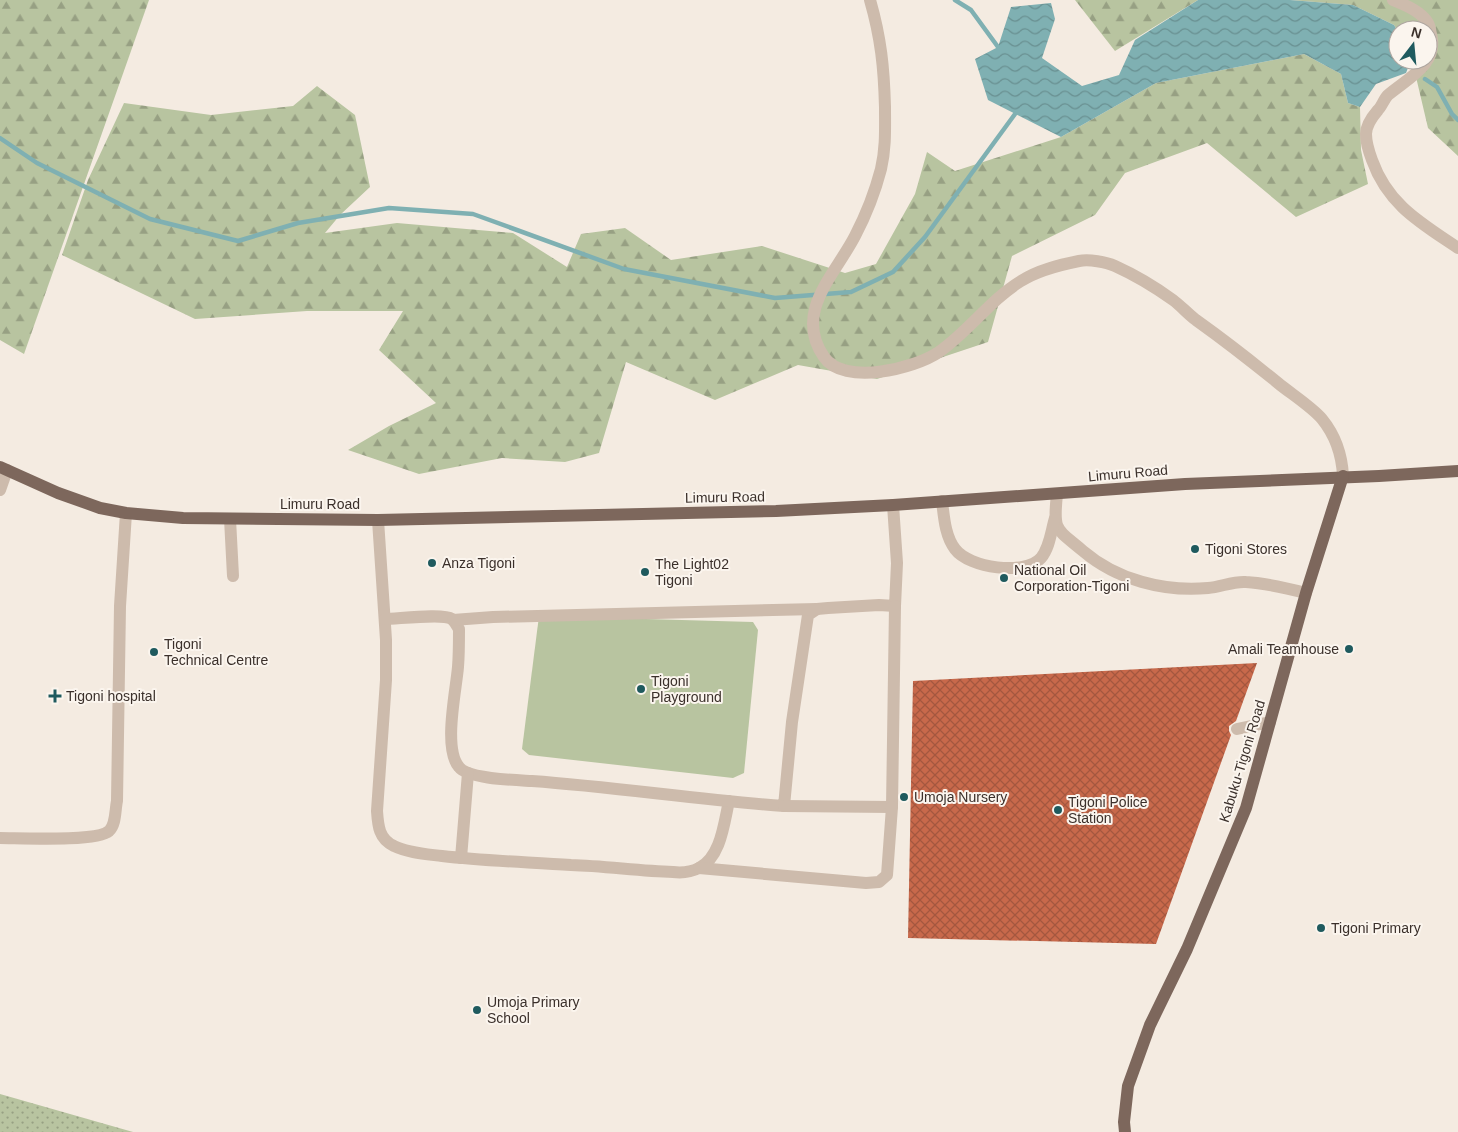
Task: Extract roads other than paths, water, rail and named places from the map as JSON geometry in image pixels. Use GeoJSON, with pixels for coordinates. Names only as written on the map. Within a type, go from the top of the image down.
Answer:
{"type":"FeatureCollection","features":[{"type":"Feature","properties":{"kind":"main road","name":"Limuru Road"},"geometry":{"type":"LineString","coordinates":[[3,469],[58,493],[100,508],[126,513],[183,518],[378,520],[776,511],[893,505],[1185,484],[1458,471]]}},
{"type":"Feature","properties":{"kind":"main road","name":"Kabuku-Tigoni Road"},"geometry":{"type":"LineString","coordinates":[[1125,1132],[1124,1122],[1128,1086],[1150,1025],[1188,949],[1246,808],[1306,593],[1343,476]]}},
{"type":"Feature","properties":{"kind":"street"},"geometry":{"type":"LineString","coordinates":[[870,0],[884,64],[885,143],[881,168],[870,202],[855,237],[822,292],[813,315],[813,337],[825,359],[837,369],[863,374],[905,366],[938,353],[969,326],[996,298],[1020,281],[1038,272],[1083,260],[1112,265],[1145,282],[1173,300],[1321,418],[1336,444],[1342,464],[1343,476]]}},
{"type":"Feature","properties":{"kind":"street"},"geometry":{"type":"LineString","coordinates":[[1394,0],[1413,9],[1428,23],[1433,42],[1430,59],[1410,78],[1386,96],[1372,117],[1366,133],[1368,148],[1375,167],[1398,204],[1412,217],[1458,248]]}},
{"type":"Feature","properties":{"kind":"street"},"geometry":{"type":"LineString","coordinates":[[0,490],[3,469]]}},
{"type":"Feature","properties":{"kind":"street"},"geometry":{"type":"LineString","coordinates":[[942,501],[946,529],[955,550],[964,558],[976,564],[1009,568],[1032,565],[1040,560],[1046,552],[1055,516],[1057,494]]}},
{"type":"Feature","properties":{"kind":"street"},"geometry":{"type":"LineString","coordinates":[[698,868],[866,884],[879,882],[887,875],[892,808],[896,563],[893,505]]}},
{"type":"Feature","properties":{"kind":"street"},"geometry":{"type":"LineString","coordinates":[[0,838],[100,836],[111,828],[117,801],[120,606],[126,513]]}},
{"type":"Feature","properties":{"kind":"street"},"geometry":{"type":"LineString","coordinates":[[1055,516],[1060,533],[1106,567],[1127,577],[1164,586],[1208,588],[1243,582],[1273,584],[1306,593]]}},
{"type":"Feature","properties":{"kind":"street"},"geometry":{"type":"LineString","coordinates":[[230,519],[233,576]]}},
{"type":"Feature","properties":{"kind":"street"},"geometry":{"type":"LineString","coordinates":[[378,520],[385,620],[386,680],[377,811],[379,830],[389,843],[403,850],[461,858],[688,872],[706,863],[714,852],[730,801]]}},
{"type":"Feature","properties":{"kind":"street"},"geometry":{"type":"LineString","coordinates":[[385,620],[441,616],[453,620],[493,617],[817,609],[879,604],[895,606]]}},
{"type":"Feature","properties":{"kind":"street"},"geometry":{"type":"LineString","coordinates":[[784,806],[804,629],[808,615],[817,609]]}},
{"type":"Feature","properties":{"kind":"street"},"geometry":{"type":"LineString","coordinates":[[453,620],[458,629],[459,638],[458,667],[452,715],[452,749],[454,759],[459,768],[468,773],[523,781],[586,785],[686,798],[784,806],[892,808]]}},
{"type":"Feature","properties":{"kind":"street"},"geometry":{"type":"LineString","coordinates":[[1237,729],[1270,722]]}},
{"type":"Feature","properties":{"kind":"street"},"geometry":{"type":"LineString","coordinates":[[461,858],[468,773]]}},
{"type":"Feature","properties":{"kind":"water"},"geometry":{"type":"Polygon","coordinates":[[[1198,0],[1290,0],[1353,5],[1388,22],[1388,70],[1407,70],[1406,73],[1376,84],[1360,107],[1348,103],[1341,74],[1304,54],[1156,83],[1061,137],[988,100],[975,59],[998,47],[1011,7],[1051,3],[1055,19],[1042,58],[1082,86],[1119,75],[1135,40],[1198,0]]]}},
{"type":"Feature","properties":{"kind":"waterway"},"geometry":{"type":"LineString","coordinates":[[955,0],[971,10],[998,47]]}},
{"type":"Feature","properties":{"kind":"waterway"},"geometry":{"type":"LineString","coordinates":[[1425,79],[1437,87],[1452,114],[1458,120]]}},
{"type":"Feature","properties":{"kind":"waterway"},"geometry":{"type":"LineString","coordinates":[[0,138],[37,163],[150,219],[238,241],[298,223],[389,208],[473,214],[624,269],[775,298],[851,292],[893,272],[925,237],[1015,114]]}},
{"type":"Feature","properties":{"kind":"place","name":"Tigoni Stores"},"geometry":{"type":"Point","coordinates":[1195,549]}},
{"type":"Feature","properties":{"kind":"place","name":"Anza Tigoni"},"geometry":{"type":"Point","coordinates":[432,563]}},
{"type":"Feature","properties":{"kind":"place","name":"The Light02 Tigoni"},"geometry":{"type":"Point","coordinates":[645,572]}},
{"type":"Feature","properties":{"kind":"place","name":"National Oil Corporation-Tigoni"},"geometry":{"type":"Point","coordinates":[1004,578]}},
{"type":"Feature","properties":{"kind":"place","name":"Amali Teamhouse"},"geometry":{"type":"Point","coordinates":[1349,649]}},
{"type":"Feature","properties":{"kind":"place","name":"Tigoni Technical Centre"},"geometry":{"type":"Point","coordinates":[154,652]}},
{"type":"Feature","properties":{"kind":"place","name":"Tigoni Playground"},"geometry":{"type":"Point","coordinates":[641,689]}},
{"type":"Feature","properties":{"kind":"place","name":"Tigoni hospital"},"geometry":{"type":"Point","coordinates":[55,696]}},
{"type":"Feature","properties":{"kind":"place","name":"Umoja Nursery"},"geometry":{"type":"Point","coordinates":[904,797]}},
{"type":"Feature","properties":{"kind":"place","name":"Tigoni Police Station"},"geometry":{"type":"Point","coordinates":[1058,810]}},
{"type":"Feature","properties":{"kind":"place","name":"Tigoni Primary"},"geometry":{"type":"Point","coordinates":[1321,928]}},
{"type":"Feature","properties":{"kind":"place","name":"Umoja Primary School"},"geometry":{"type":"Point","coordinates":[477,1010]}}]}
